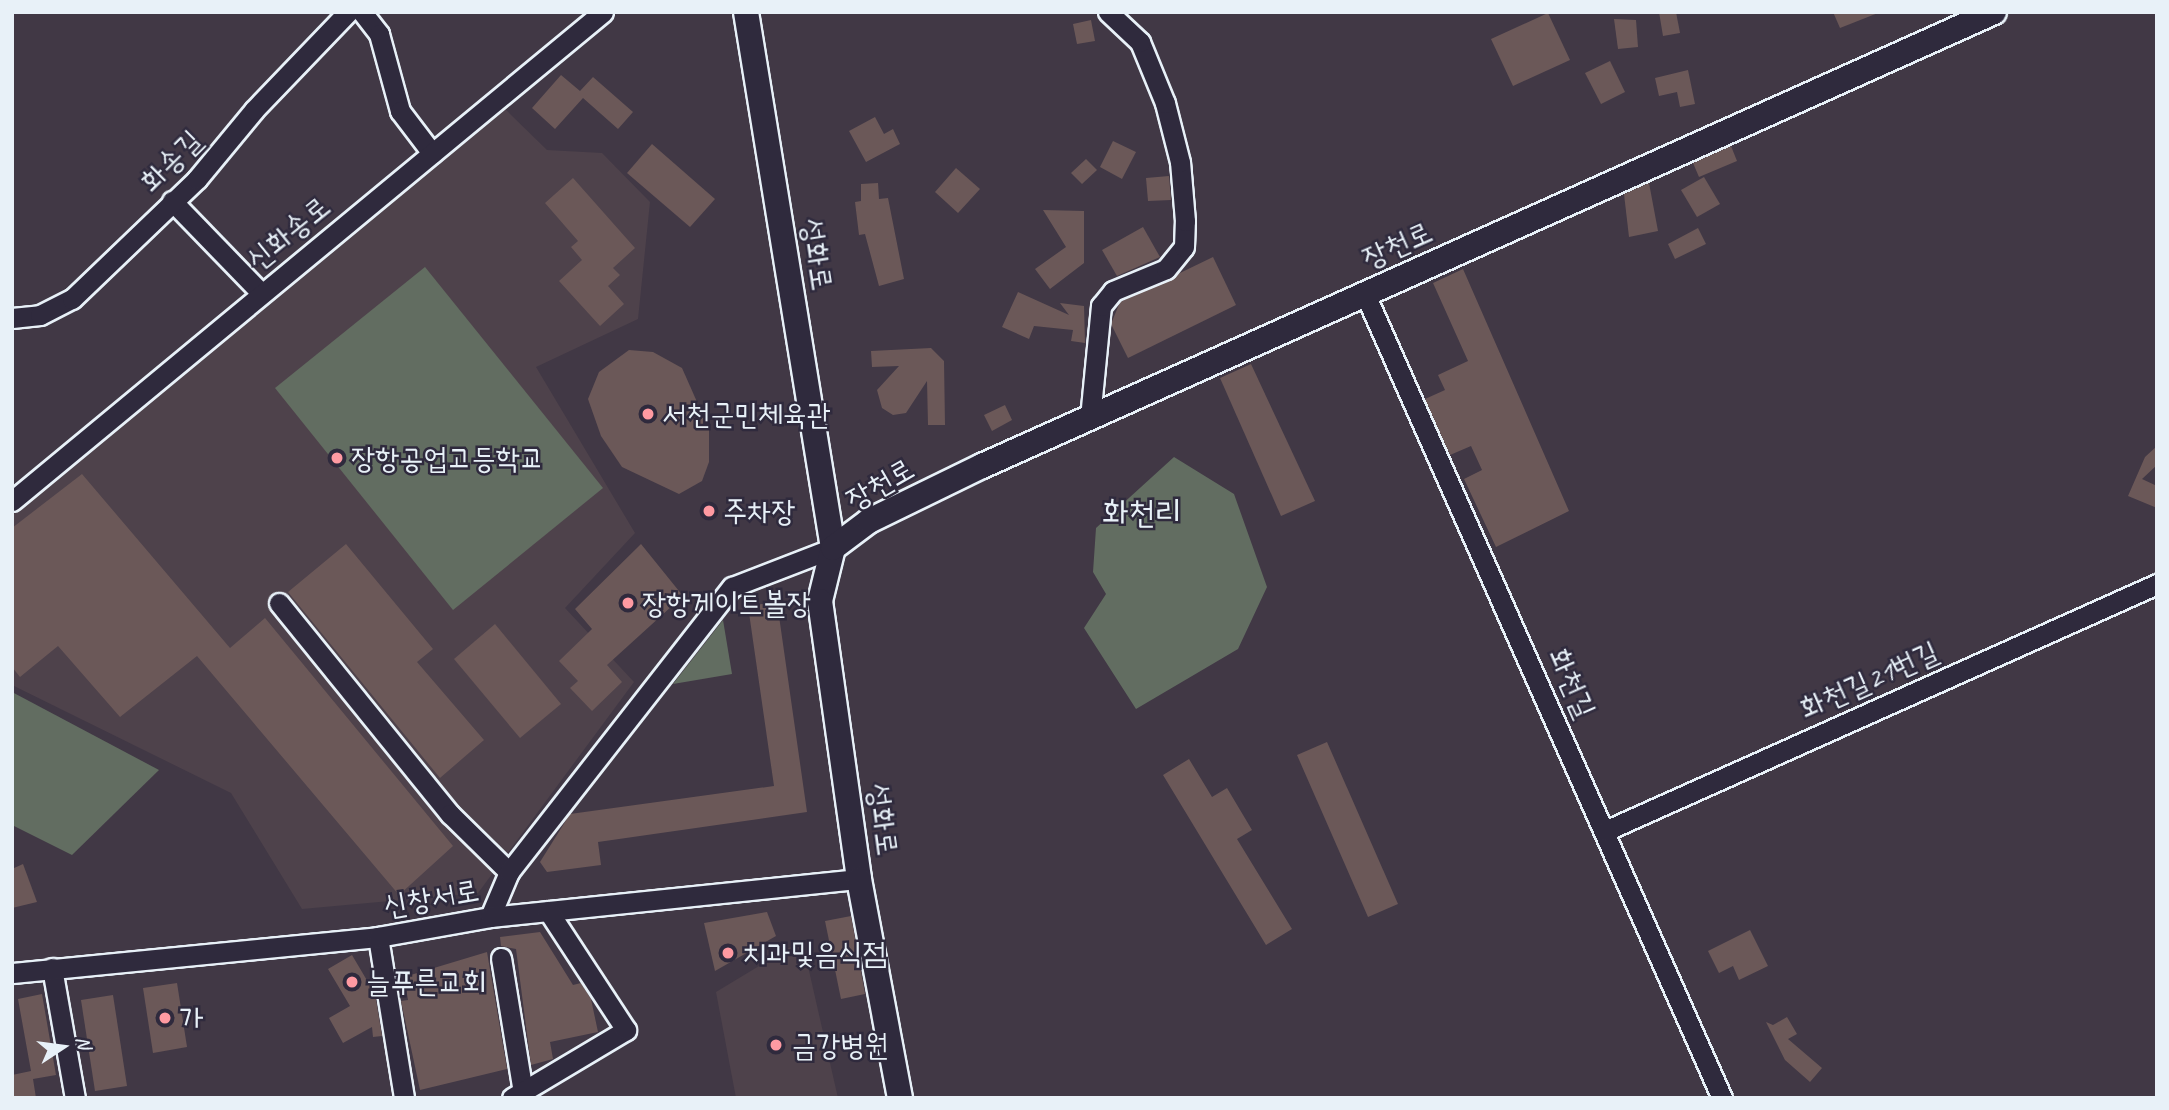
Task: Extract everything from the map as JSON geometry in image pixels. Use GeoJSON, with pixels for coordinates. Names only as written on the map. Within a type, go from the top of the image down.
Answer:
{"type":"FeatureCollection","features":[{"type":"Feature","properties":{"kind":"main road","name":"성화로"},"geometry":{"type":"LineString","coordinates":[[746,12],[833,548],[820,601],[859,879],[900,1098]]}},
{"type":"Feature","properties":{"kind":"main road","name":"장천로"},"geometry":{"type":"LineString","coordinates":[[833,548],[869,521],[1090,418],[1994,12]]}},
{"type":"Feature","properties":{"kind":"street","name":"화송길"},"geometry":{"type":"LineString","coordinates":[[12,318],[40,315],[72,299],[172,201],[348,12]]}},
{"type":"Feature","properties":{"kind":"street"},"geometry":{"type":"LineString","coordinates":[[362,12],[379,34],[400,111],[432,153]]}},
{"type":"Feature","properties":{"kind":"street","name":"신화송로"},"geometry":{"type":"LineString","coordinates":[[12,501],[603,12]]}},
{"type":"Feature","properties":{"kind":"street"},"geometry":{"type":"LineString","coordinates":[[1090,418],[1101,306],[1114,291],[1166,269],[1184,247],[1181,162],[1165,103],[1140,42],[1108,12]]}},
{"type":"Feature","properties":{"kind":"street"},"geometry":{"type":"LineString","coordinates":[[172,201],[261,293]]}},
{"type":"Feature","properties":{"kind":"street","name":"화천길"},"geometry":{"type":"LineString","coordinates":[[1365,294],[1721,1098]]}},
{"type":"Feature","properties":{"kind":"street"},"geometry":{"type":"LineString","coordinates":[[491,917],[509,872],[732,587],[833,548]]}},
{"type":"Feature","properties":{"kind":"street","name":"화천길21번길"},"geometry":{"type":"LineString","coordinates":[[1605,831],[2157,584]]}},
{"type":"Feature","properties":{"kind":"street"},"geometry":{"type":"LineString","coordinates":[[279,603],[450,814],[509,872]]}},
{"type":"Feature","properties":{"kind":"street","name":"신창서로"},"geometry":{"type":"LineString","coordinates":[[12,973],[378,937],[491,917],[859,879]]}},
{"type":"Feature","properties":{"kind":"street"},"geometry":{"type":"LineString","coordinates":[[500,958],[517,1095],[626,1030],[548,911]]}},
{"type":"Feature","properties":{"kind":"street"},"geometry":{"type":"LineString","coordinates":[[378,937],[404,1098]]}},
{"type":"Feature","properties":{"kind":"street"},"geometry":{"type":"LineString","coordinates":[[52,968],[75,1098]]}},
{"type":"Feature","properties":{"kind":"shaded area","name":"장항공업고등학교"},"geometry":{"type":"Polygon","coordinates":[[[504,108],[547,150],[602,153],[650,202],[638,319],[536,367],[635,533],[565,608],[634,682],[478,893],[302,909],[231,793],[12,685],[12,515],[504,108]]]}},
{"type":"Feature","properties":{"kind":"shaded area","name":"금강병원"},"geometry":{"type":"Polygon","coordinates":[[[802,940],[838,1098],[736,1098],[716,992],[802,940]]]}},
{"type":"Feature","properties":{"kind":"green space"},"geometry":{"type":"Polygon","coordinates":[[[425,267],[603,488],[453,610],[275,388],[425,267]]]}},
{"type":"Feature","properties":{"kind":"green space"},"geometry":{"type":"Polygon","coordinates":[[[1174,457],[1234,494],[1267,587],[1238,649],[1136,709],[1084,628],[1106,594],[1093,572],[1096,528],[1174,457]]]}},
{"type":"Feature","properties":{"kind":"green space"},"geometry":{"type":"Polygon","coordinates":[[[723,620],[732,674],[673,684],[723,620]]]}},
{"type":"Feature","properties":{"kind":"green space"},"geometry":{"type":"Polygon","coordinates":[[[12,692],[159,770],[72,855],[12,825],[12,692]]]}},
{"type":"Feature","properties":{"kind":"building"},"geometry":{"type":"Polygon","coordinates":[[[1659,12],[1676,12],[1680,33],[1663,36],[1659,12]]]}},
{"type":"Feature","properties":{"kind":"building"},"geometry":{"type":"Polygon","coordinates":[[[1833,12],[1878,12],[1878,13],[1840,28],[1833,12]]]}},
{"type":"Feature","properties":{"kind":"building"},"geometry":{"type":"Polygon","coordinates":[[[1548,13],[1570,60],[1513,86],[1491,39],[1548,13]]]}},
{"type":"Feature","properties":{"kind":"building"},"geometry":{"type":"Polygon","coordinates":[[[1614,19],[1636,20],[1638,47],[1618,49],[1614,19]]]}},
{"type":"Feature","properties":{"kind":"building"},"geometry":{"type":"Polygon","coordinates":[[[1091,20],[1095,41],[1077,44],[1073,24],[1091,20]]]}},
{"type":"Feature","properties":{"kind":"building"},"geometry":{"type":"Polygon","coordinates":[[[1610,61],[1625,92],[1601,104],[1585,73],[1610,61]]]}},
{"type":"Feature","properties":{"kind":"building"},"geometry":{"type":"Polygon","coordinates":[[[1688,70],[1695,104],[1680,107],[1677,92],[1659,96],[1655,78],[1688,70]]]}},
{"type":"Feature","properties":{"kind":"building"},"geometry":{"type":"Polygon","coordinates":[[[561,75],[580,91],[593,77],[633,112],[618,129],[583,98],[555,129],[532,108],[561,75]]]}},
{"type":"Feature","properties":{"kind":"building"},"geometry":{"type":"Polygon","coordinates":[[[875,117],[884,134],[893,129],[900,144],[866,162],[849,131],[875,117]]]}},
{"type":"Feature","properties":{"kind":"building"},"geometry":{"type":"Polygon","coordinates":[[[1113,141],[1136,152],[1122,179],[1100,167],[1113,141]]]}},
{"type":"Feature","properties":{"kind":"building"},"geometry":{"type":"Polygon","coordinates":[[[652,144],[715,199],[690,227],[627,173],[652,144]]]}},
{"type":"Feature","properties":{"kind":"building"},"geometry":{"type":"Polygon","coordinates":[[[1731,146],[1737,161],[1699,177],[1693,163],[1731,146]]]}},
{"type":"Feature","properties":{"kind":"building"},"geometry":{"type":"Polygon","coordinates":[[[1086,159],[1097,170],[1082,184],[1071,173],[1086,159]]]}},
{"type":"Feature","properties":{"kind":"building"},"geometry":{"type":"Polygon","coordinates":[[[956,168],[980,189],[958,213],[935,192],[956,168]]]}},
{"type":"Feature","properties":{"kind":"building"},"geometry":{"type":"Polygon","coordinates":[[[1169,176],[1171,200],[1148,201],[1146,178],[1169,176]]]}},
{"type":"Feature","properties":{"kind":"building"},"geometry":{"type":"Polygon","coordinates":[[[1704,177],[1720,204],[1697,217],[1681,190],[1704,177]]]}},
{"type":"Feature","properties":{"kind":"building"},"geometry":{"type":"Polygon","coordinates":[[[573,178],[635,248],[613,268],[620,275],[608,286],[624,304],[600,326],[559,281],[582,260],[571,247],[578,241],[545,203],[573,178]]]}},
{"type":"Feature","properties":{"kind":"building"},"geometry":{"type":"Polygon","coordinates":[[[878,183],[879,199],[888,198],[904,279],[879,286],[865,234],[859,235],[855,202],[861,201],[861,184],[878,183]]]}},
{"type":"Feature","properties":{"kind":"building"},"geometry":{"type":"Polygon","coordinates":[[[1649,183],[1658,231],[1629,237],[1624,194],[1649,183]]]}},
{"type":"Feature","properties":{"kind":"building"},"geometry":{"type":"Polygon","coordinates":[[[1043,210],[1084,211],[1084,263],[1050,289],[1035,269],[1066,247],[1043,210]]]}},
{"type":"Feature","properties":{"kind":"building"},"geometry":{"type":"Polygon","coordinates":[[[1143,227],[1160,257],[1117,276],[1102,250],[1143,227]]]}},
{"type":"Feature","properties":{"kind":"building"},"geometry":{"type":"Polygon","coordinates":[[[1698,228],[1706,244],[1675,259],[1668,244],[1698,228]]]}},
{"type":"Feature","properties":{"kind":"building"},"geometry":{"type":"Polygon","coordinates":[[[1213,257],[1236,305],[1128,358],[1111,324],[1120,302],[1213,257]]]}},
{"type":"Feature","properties":{"kind":"building"},"geometry":{"type":"Polygon","coordinates":[[[1463,269],[1569,511],[1496,547],[1464,479],[1482,470],[1471,446],[1450,455],[1425,399],[1445,390],[1438,375],[1468,361],[1433,283],[1463,269]]]}},
{"type":"Feature","properties":{"kind":"building"},"geometry":{"type":"Polygon","coordinates":[[[1018,292],[1069,315],[1060,303],[1084,306],[1085,343],[1071,341],[1073,330],[1034,326],[1029,339],[1002,327],[1018,292]]]}},
{"type":"Feature","properties":{"kind":"building"},"geometry":{"type":"Polygon","coordinates":[[[931,348],[944,361],[945,425],[928,425],[927,381],[906,413],[893,415],[882,408],[877,390],[899,366],[872,367],[871,351],[931,348]]]}},
{"type":"Feature","properties":{"kind":"building","name":"서천군민체육관"},"geometry":{"type":"Polygon","coordinates":[[[629,350],[653,352],[682,368],[709,429],[709,462],[702,481],[679,494],[622,467],[601,436],[588,399],[599,372],[629,350]]]}},
{"type":"Feature","properties":{"kind":"building"},"geometry":{"type":"Polygon","coordinates":[[[1251,364],[1315,501],[1281,516],[1220,378],[1251,364]]]}},
{"type":"Feature","properties":{"kind":"building"},"geometry":{"type":"Polygon","coordinates":[[[1005,405],[1012,420],[992,431],[984,415],[1005,405]]]}},
{"type":"Feature","properties":{"kind":"building"},"geometry":{"type":"Polygon","coordinates":[[[2157,446],[2157,465],[2142,479],[2157,486],[2157,508],[2128,496],[2145,457],[2157,446]]]}},
{"type":"Feature","properties":{"kind":"building"},"geometry":{"type":"Polygon","coordinates":[[[82,474],[230,648],[265,618],[453,846],[399,895],[197,656],[120,717],[58,646],[20,677],[12,667],[12,528],[82,474]]]}},
{"type":"Feature","properties":{"kind":"building"},"geometry":{"type":"Polygon","coordinates":[[[346,544],[433,649],[417,662],[484,740],[440,778],[288,592],[346,544]]]}},
{"type":"Feature","properties":{"kind":"building","name":"장항게이트볼장"},"geometry":{"type":"Polygon","coordinates":[[[641,544],[683,596],[607,665],[622,682],[592,711],[570,688],[578,681],[559,661],[592,629],[575,609],[641,544]]]}},
{"type":"Feature","properties":{"kind":"building"},"geometry":{"type":"Polygon","coordinates":[[[777,602],[807,812],[598,842],[601,865],[547,872],[540,862],[570,814],[774,786],[748,606],[777,602]]]}},
{"type":"Feature","properties":{"kind":"building"},"geometry":{"type":"Polygon","coordinates":[[[495,624],[561,704],[520,738],[454,659],[495,624]]]}},
{"type":"Feature","properties":{"kind":"building"},"geometry":{"type":"Polygon","coordinates":[[[1327,742],[1398,904],[1368,917],[1297,755],[1327,742]]]}},
{"type":"Feature","properties":{"kind":"building"},"geometry":{"type":"Polygon","coordinates":[[[1189,759],[1212,797],[1227,788],[1252,830],[1237,839],[1292,929],[1266,945],[1163,775],[1189,759]]]}},
{"type":"Feature","properties":{"kind":"building"},"geometry":{"type":"Polygon","coordinates":[[[23,864],[37,902],[12,908],[12,869],[23,864]]]}},
{"type":"Feature","properties":{"kind":"building","name":"치과및음식점"},"geometry":{"type":"Polygon","coordinates":[[[767,912],[776,936],[715,971],[704,923],[767,912]]]}},
{"type":"Feature","properties":{"kind":"building"},"geometry":{"type":"Polygon","coordinates":[[[851,916],[865,994],[841,999],[825,921],[851,916]]]}},
{"type":"Feature","properties":{"kind":"building"},"geometry":{"type":"Polygon","coordinates":[[[1750,930],[1768,966],[1739,980],[1733,966],[1719,973],[1708,951],[1750,930]]]}},
{"type":"Feature","properties":{"kind":"building"},"geometry":{"type":"Polygon","coordinates":[[[540,932],[573,985],[581,983],[591,999],[598,1032],[550,1042],[553,1059],[531,1065],[516,949],[501,946],[500,937],[540,932]]]}},
{"type":"Feature","properties":{"kind":"building"},"geometry":{"type":"Polygon","coordinates":[[[487,952],[507,1069],[420,1090],[401,1001],[408,1000],[404,977],[487,952]]]}},
{"type":"Feature","properties":{"kind":"building"},"geometry":{"type":"Polygon","coordinates":[[[352,955],[375,994],[382,1036],[373,1037],[372,1027],[343,1043],[329,1018],[350,1006],[328,969],[352,955]]]}},
{"type":"Feature","properties":{"kind":"building","name":"가"},"geometry":{"type":"Polygon","coordinates":[[[177,983],[187,1047],[153,1053],[143,988],[177,983]]]}},
{"type":"Feature","properties":{"kind":"building"},"geometry":{"type":"Polygon","coordinates":[[[42,994],[56,1075],[33,1079],[36,1098],[12,1098],[12,1075],[31,1071],[18,999],[42,994]]]}},
{"type":"Feature","properties":{"kind":"building"},"geometry":{"type":"Polygon","coordinates":[[[113,995],[127,1086],[95,1091],[81,1000],[113,995]]]}},
{"type":"Feature","properties":{"kind":"building"},"geometry":{"type":"Polygon","coordinates":[[[1787,1017],[1797,1034],[1788,1039],[1822,1068],[1810,1082],[1785,1060],[1766,1022],[1773,1025],[1787,1017]]]}},
{"type":"Feature","properties":{"kind":"place","name":"서천군민체육관"},"geometry":{"type":"Point","coordinates":[648,414]}},
{"type":"Feature","properties":{"kind":"place","name":"장항공업고등학교"},"geometry":{"type":"Point","coordinates":[337,458]}},
{"type":"Feature","properties":{"kind":"place","name":"주차장"},"geometry":{"type":"Point","coordinates":[709,511]}},
{"type":"Feature","properties":{"kind":"place","name":"장항게이트볼장"},"geometry":{"type":"Point","coordinates":[628,603]}},
{"type":"Feature","properties":{"kind":"place","name":"치과및음식점"},"geometry":{"type":"Point","coordinates":[728,953]}},
{"type":"Feature","properties":{"kind":"place","name":"늘푸른교회"},"geometry":{"type":"Point","coordinates":[352,982]}},
{"type":"Feature","properties":{"kind":"place","name":"가"},"geometry":{"type":"Point","coordinates":[165,1018]}},
{"type":"Feature","properties":{"kind":"place","name":"금강병원"},"geometry":{"type":"Point","coordinates":[776,1045]}},
{"type":"Feature","properties":{"kind":"district","name":"화천리"},"geometry":{"type":"Point","coordinates":[1142,513]}}]}
